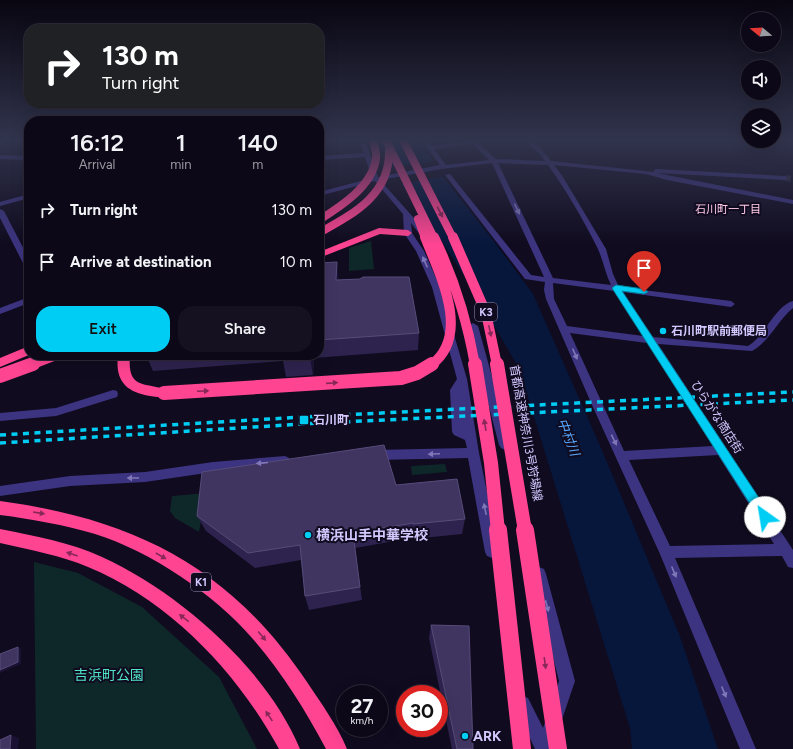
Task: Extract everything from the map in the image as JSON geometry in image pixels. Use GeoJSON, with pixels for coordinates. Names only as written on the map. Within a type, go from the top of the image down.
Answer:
{"type":"FeatureCollection","features":[{"type":"Feature","properties":{"kind":"highway"},"geometry":{"type":"LineString","coordinates":[[324,216],[351,197],[369,175]]}},
{"type":"Feature","properties":{"kind":"highway"},"geometry":{"type":"LineString","coordinates":[[324,230],[352,213],[370,198],[382,184],[386,175]]}},
{"type":"Feature","properties":{"kind":"highway"},"geometry":{"type":"LineString","coordinates":[[324,238],[356,216],[376,198],[386,185],[390,175]]}},
{"type":"Feature","properties":{"kind":"highway","name":"K3"},"geometry":{"type":"LineString","coordinates":[[403,175],[443,255],[458,293],[469,330],[492,463],[522,749]]}},
{"type":"Feature","properties":{"kind":"highway","name":"首都高速神奈川3号狩場線"},"geometry":{"type":"LineString","coordinates":[[421,175],[472,275],[486,313],[495,350],[520,500],[558,749]]}},
{"type":"Feature","properties":{"kind":"highway"},"geometry":{"type":"LineString","coordinates":[[123,360],[122,366],[125,379],[135,387],[152,392],[402,378],[423,371],[435,361],[447,346],[451,335],[450,320],[448,304],[407,183]]}},
{"type":"Feature","properties":{"kind":"highway"},"geometry":{"type":"LineString","coordinates":[[324,252],[379,230],[408,232]]}},
{"type":"Feature","properties":{"kind":"highway"},"geometry":{"type":"LineString","coordinates":[[0,363],[24,352]]}},
{"type":"Feature","properties":{"kind":"highway"},"geometry":{"type":"LineString","coordinates":[[0,376],[43,360]]}},
{"type":"Feature","properties":{"kind":"highway","name":"K1"},"geometry":{"type":"LineString","coordinates":[[0,508],[38,512],[83,522],[128,538],[161,555],[211,588],[261,634],[295,680],[337,749]]}},
{"type":"Feature","properties":{"kind":"highway"},"geometry":{"type":"LineString","coordinates":[[0,536],[47,546],[96,562],[143,587],[194,626],[247,683],[290,749]]}},
{"type":"Feature","properties":{"kind":"street"},"geometry":{"type":"LineString","coordinates":[[374,175],[376,179],[433,245],[488,358],[510,426],[502,433],[567,681],[544,749]]}},
{"type":"Feature","properties":{"kind":"street"},"geometry":{"type":"LineString","coordinates":[[324,193],[376,179],[401,175]]}},
{"type":"Feature","properties":{"kind":"street"},"geometry":{"type":"LineString","coordinates":[[448,175],[528,277],[731,304]]}},
{"type":"Feature","properties":{"kind":"street"},"geometry":{"type":"LineString","coordinates":[[501,175],[531,237],[549,279],[548,290],[550,299],[594,399],[666,552],[748,749]]}},
{"type":"Feature","properties":{"kind":"street","name":"ひらがな商店街"},"geometry":{"type":"LineString","coordinates":[[558,175],[602,249],[609,274],[616,288],[793,562]]}},
{"type":"Feature","properties":{"kind":"street"},"geometry":{"type":"LineString","coordinates":[[657,175],[793,202]]}},
{"type":"Feature","properties":{"kind":"street"},"geometry":{"type":"LineString","coordinates":[[726,175],[785,178]]}},
{"type":"Feature","properties":{"kind":"street"},"geometry":{"type":"LineString","coordinates":[[0,204],[24,197]]}},
{"type":"Feature","properties":{"kind":"street"},"geometry":{"type":"LineString","coordinates":[[0,211],[24,257]]}},
{"type":"Feature","properties":{"kind":"street"},"geometry":{"type":"LineString","coordinates":[[406,214],[408,232],[420,251],[436,287],[462,378],[455,390],[458,432],[470,437],[488,526],[507,668],[524,710],[544,749]]}},
{"type":"Feature","properties":{"kind":"street"},"geometry":{"type":"LineString","coordinates":[[0,311],[24,302]]}},
{"type":"Feature","properties":{"kind":"street"},"geometry":{"type":"LineString","coordinates":[[564,329],[651,340],[749,349],[756,345],[780,314],[793,304]]}},
{"type":"Feature","properties":{"kind":"street"},"geometry":{"type":"LineString","coordinates":[[0,417],[56,412],[113,394]]}},
{"type":"Feature","properties":{"kind":"street"},"geometry":{"type":"LineString","coordinates":[[622,456],[722,450]]}},
{"type":"Feature","properties":{"kind":"street"},"geometry":{"type":"LineString","coordinates":[[361,456],[473,453]]}},
{"type":"Feature","properties":{"kind":"street"},"geometry":{"type":"LineString","coordinates":[[0,491],[70,481],[145,477],[213,467],[298,459]]}},
{"type":"Feature","properties":{"kind":"street"},"geometry":{"type":"LineString","coordinates":[[666,552],[786,550]]}},
{"type":"Feature","properties":{"kind":"green space"},"geometry":{"type":"Polygon","coordinates":[[[371,241],[374,269],[349,271],[349,248],[371,241]]]}},
{"type":"Feature","properties":{"kind":"green space"},"geometry":{"type":"Polygon","coordinates":[[[445,464],[447,472],[412,475],[411,466],[445,464]]]}},
{"type":"Feature","properties":{"kind":"green space"},"geometry":{"type":"Polygon","coordinates":[[[206,493],[199,532],[175,518],[170,511],[172,496],[206,493]]]}},
{"type":"Feature","properties":{"kind":"green space","name":"吉浜町公園"},"geometry":{"type":"Polygon","coordinates":[[[34,562],[78,573],[142,607],[219,677],[257,749],[36,749],[34,562]]]}},
{"type":"Feature","properties":{"kind":"water","name":"中村川"},"geometry":{"type":"Polygon","coordinates":[[[397,175],[442,175],[533,294],[601,448],[679,634],[718,749],[632,749],[630,728],[519,368],[465,277],[432,226],[402,185],[397,175]]]}},
{"type":"Feature","properties":{"kind":"pier"},"geometry":{"type":"Polygon","coordinates":[[[395,175],[445,176],[400,184],[395,175]]]}},
{"type":"Feature","properties":{"kind":"building"},"geometry":{"type":"Polygon","coordinates":[[[337,262],[336,280],[360,279],[363,277],[409,277],[419,333],[324,340],[324,263],[337,262]]]}},
{"type":"Feature","properties":{"kind":"building","name":"横浜山手中華学校"},"geometry":{"type":"Polygon","coordinates":[[[384,445],[396,485],[457,479],[465,519],[413,523],[353,533],[360,587],[305,596],[300,545],[248,553],[197,516],[202,472],[384,445]]]}},
{"type":"Feature","properties":{"kind":"building"},"geometry":{"type":"Polygon","coordinates":[[[431,625],[469,626],[473,749],[457,749],[448,706],[448,685],[444,685],[431,625]]]}},
{"type":"Feature","properties":{"kind":"building"},"geometry":{"type":"Polygon","coordinates":[[[18,647],[18,662],[0,670],[0,654],[18,647]]]}},
{"type":"Feature","properties":{"kind":"building"},"geometry":{"type":"Polygon","coordinates":[[[11,735],[10,749],[0,749],[0,740],[11,735]]]}},
{"type":"Feature","properties":{"kind":"tunnel"},"geometry":{"type":"LineString","coordinates":[[785,178],[793,179]]}},
{"type":"Feature","properties":{"kind":"railway"},"geometry":{"type":"LineString","coordinates":[[0,435],[303,417],[793,392]]}},
{"type":"Feature","properties":{"kind":"railway"},"geometry":{"type":"LineString","coordinates":[[0,443],[302,424],[793,400]]}},
{"type":"Feature","properties":{"kind":"place","name":"石川町駅前郵便局"},"geometry":{"type":"Point","coordinates":[663,331]}},
{"type":"Feature","properties":{"kind":"place","name":"石川町"},"geometry":{"type":"Point","coordinates":[304,420]}},
{"type":"Feature","properties":{"kind":"place","name":"横浜山手中華学校"},"geometry":{"type":"Point","coordinates":[308,535]}},
{"type":"Feature","properties":{"kind":"place","name":"ARK"},"geometry":{"type":"Point","coordinates":[465,736]}},
{"type":"Feature","properties":{"kind":"district","name":"石川町一丁目"},"geometry":{"type":"Point","coordinates":[728,209]}},
{"type":"Feature","properties":{"kind":"route"},"geometry":{"type":"LineString","coordinates":[[644,292],[616,288],[765,517]]}}]}
